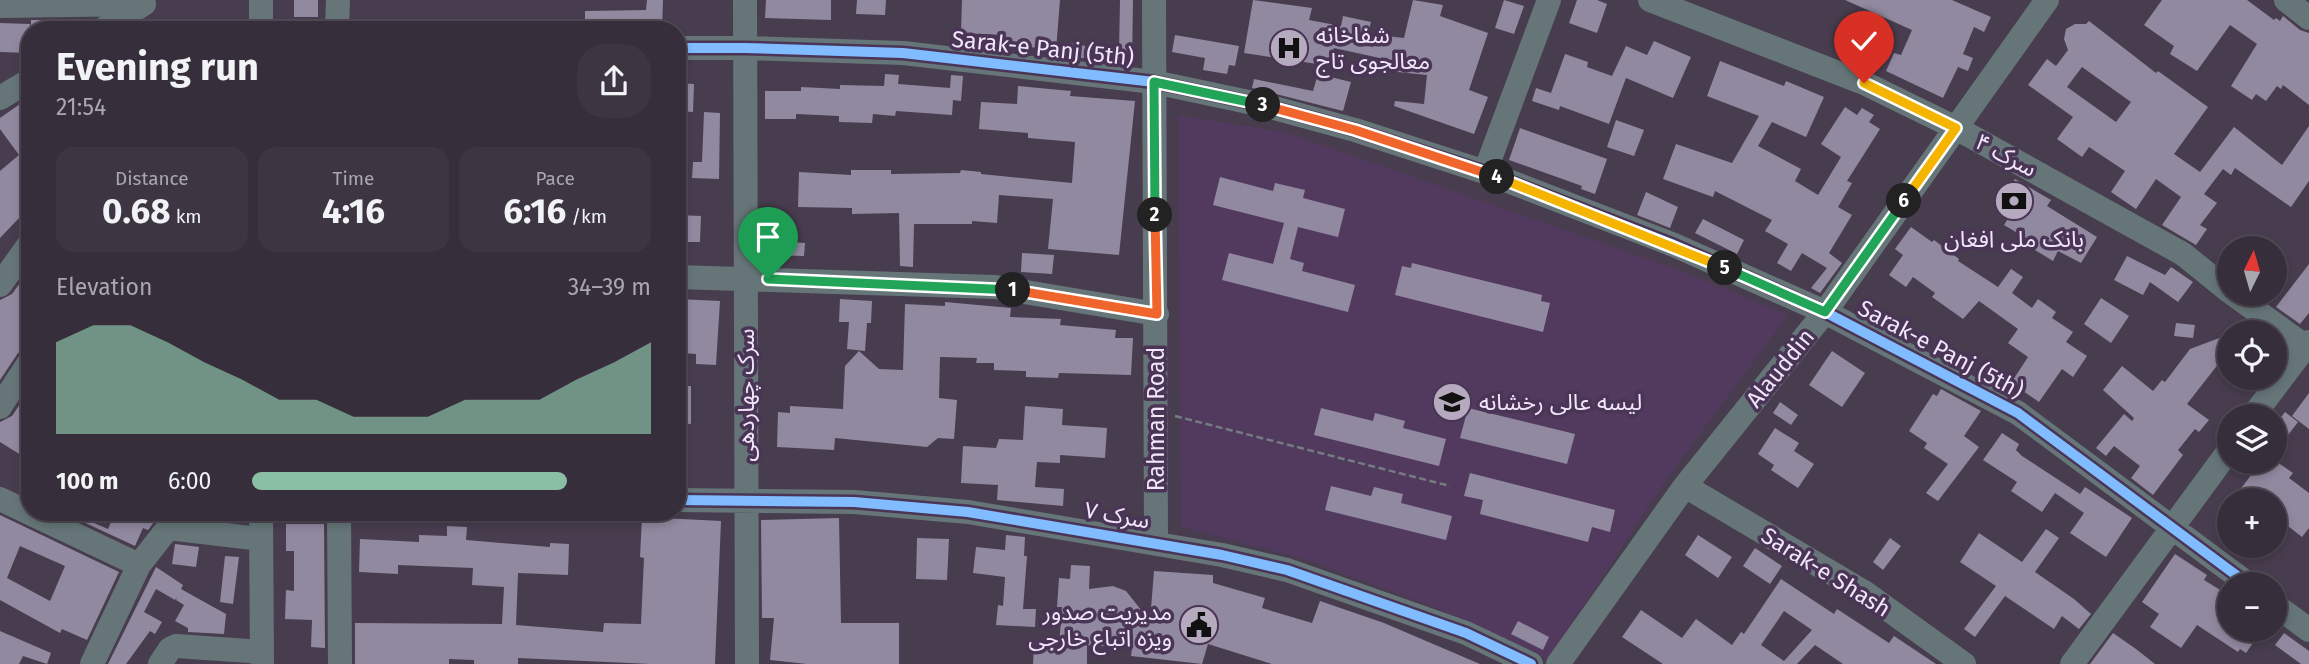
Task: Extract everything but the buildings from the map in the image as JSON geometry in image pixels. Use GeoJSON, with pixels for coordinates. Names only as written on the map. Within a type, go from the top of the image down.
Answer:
{"type":"FeatureCollection","features":[{"type":"Feature","properties":{"kind":"street"},"geometry":{"type":"LineString","coordinates":[[261,0],[261,21]]}},
{"type":"Feature","properties":{"kind":"street"},"geometry":{"type":"LineString","coordinates":[[337,21],[338,0]]}},
{"type":"Feature","properties":{"kind":"street","name":"سرک چهاردهی"},"geometry":{"type":"LineString","coordinates":[[745,0],[747,664]]}},
{"type":"Feature","properties":{"kind":"street","name":"Rahman Road"},"geometry":{"type":"LineString","coordinates":[[1154,0],[1156,543]]}},
{"type":"Feature","properties":{"kind":"street"},"geometry":{"type":"LineString","coordinates":[[1485,172],[1549,0]]}},
{"type":"Feature","properties":{"kind":"street","name":"سرک ۴"},"geometry":{"type":"LineString","coordinates":[[1650,0],[1864,83],[1956,128],[2183,254],[2217,282]]}},
{"type":"Feature","properties":{"kind":"street","name":"Alauddin"},"geometry":{"type":"LineString","coordinates":[[1558,664],[1685,486],[1825,312],[2047,0]]}},
{"type":"Feature","properties":{"kind":"street"},"geometry":{"type":"LineString","coordinates":[[2286,0],[2309,18]]}},
{"type":"Feature","properties":{"kind":"street"},"geometry":{"type":"LineString","coordinates":[[0,6],[146,2]]}},
{"type":"Feature","properties":{"kind":"street"},"geometry":{"type":"LineString","coordinates":[[116,21],[146,2]]}},
{"type":"Feature","properties":{"kind":"street","name":"Sarak-e Panj (5th)"},"geometry":{"type":"LineString","coordinates":[[686,48],[903,53],[1154,82],[1267,106],[1355,130],[1485,172],[1674,245],[1825,312],[2018,413],[2232,572]]}},
{"type":"Feature","properties":{"kind":"street"},"geometry":{"type":"LineString","coordinates":[[0,98],[21,85]]}},
{"type":"Feature","properties":{"kind":"street"},"geometry":{"type":"LineString","coordinates":[[0,285],[21,256]]}},
{"type":"Feature","properties":{"kind":"street"},"geometry":{"type":"LineString","coordinates":[[686,277],[995,287],[1157,314]]}},
{"type":"Feature","properties":{"kind":"street","name":"سرک ۴"},"geometry":{"type":"LineString","coordinates":[[2250,306],[2308,346]]}},
{"type":"Feature","properties":{"kind":"street"},"geometry":{"type":"LineString","coordinates":[[2262,404],[2308,346]]}},
{"type":"Feature","properties":{"kind":"street"},"geometry":{"type":"LineString","coordinates":[[0,407],[21,375]]}},
{"type":"Feature","properties":{"kind":"street"},"geometry":{"type":"LineString","coordinates":[[2072,664],[2217,466]]}},
{"type":"Feature","properties":{"kind":"street","name":"Sarak-e Shash"},"geometry":{"type":"LineString","coordinates":[[1685,486],[1864,592],[1964,664]]}},
{"type":"Feature","properties":{"kind":"street"},"geometry":{"type":"LineString","coordinates":[[0,499],[21,509]]}},
{"type":"Feature","properties":{"kind":"street","name":"سرک ۷"},"geometry":{"type":"LineString","coordinates":[[686,500],[854,502],[968,512],[1156,543],[1287,570],[1466,633],[1531,664]]}},
{"type":"Feature","properties":{"kind":"street"},"geometry":{"type":"LineString","coordinates":[[46,521],[139,565]]}},
{"type":"Feature","properties":{"kind":"street"},"geometry":{"type":"LineString","coordinates":[[92,664],[139,565],[169,521]]}},
{"type":"Feature","properties":{"kind":"street"},"geometry":{"type":"LineString","coordinates":[[175,521],[260,539]]}},
{"type":"Feature","properties":{"kind":"street"},"geometry":{"type":"LineString","coordinates":[[160,664],[170,649],[176,646],[262,658],[261,521]]}},
{"type":"Feature","properties":{"kind":"street"},"geometry":{"type":"LineString","coordinates":[[339,521],[340,664]]}},
{"type":"Feature","properties":{"kind":"street"},"geometry":{"type":"LineString","coordinates":[[2287,614],[2309,630]]}},
{"type":"Feature","properties":{"kind":"path"},"geometry":{"type":"LineString","coordinates":[[1156,412],[1450,486]]}},
{"type":"Feature","properties":{"kind":"shaded area","name":"لیسه عالی رخشانه"},"geometry":{"type":"Polygon","coordinates":[[[1178,115],[1288,133],[1679,270],[1788,315],[1663,484],[1548,660],[1434,607],[1304,559],[1181,527],[1178,115]]]}},
{"type":"Feature","properties":{"kind":"cycle path"},"geometry":{"type":"LineString","coordinates":[[686,48],[903,53],[1154,82],[1267,106],[1355,130],[1485,172],[1674,245],[1825,312],[2018,413],[2232,572]]}},
{"type":"Feature","properties":{"kind":"cycle path"},"geometry":{"type":"LineString","coordinates":[[686,500],[854,502],[968,512],[1222,555],[1287,570],[1466,633],[1531,664]]}},
{"type":"Feature","properties":{"kind":"place","name":"شفاخانه معالجوی تاج"},"geometry":{"type":"Point","coordinates":[1289,48]}},
{"type":"Feature","properties":{"kind":"place","name":"بانک ملی افغان"},"geometry":{"type":"Point","coordinates":[2014,201]}},
{"type":"Feature","properties":{"kind":"place","name":"لیسه عالی رخشانه"},"geometry":{"type":"Point","coordinates":[1452,402]}},
{"type":"Feature","properties":{"kind":"place","name":"مدیریت صدور ویزه اتباع خارجی"},"geometry":{"type":"Point","coordinates":[1199,625]}},
{"type":"Feature","properties":{"kind":"route"},"geometry":{"type":"LineString","coordinates":[[768,279],[995,287],[1157,314],[1154,82],[1267,106],[1355,130],[1485,172],[1674,245],[1825,312],[1956,128],[1864,83]]}}]}
